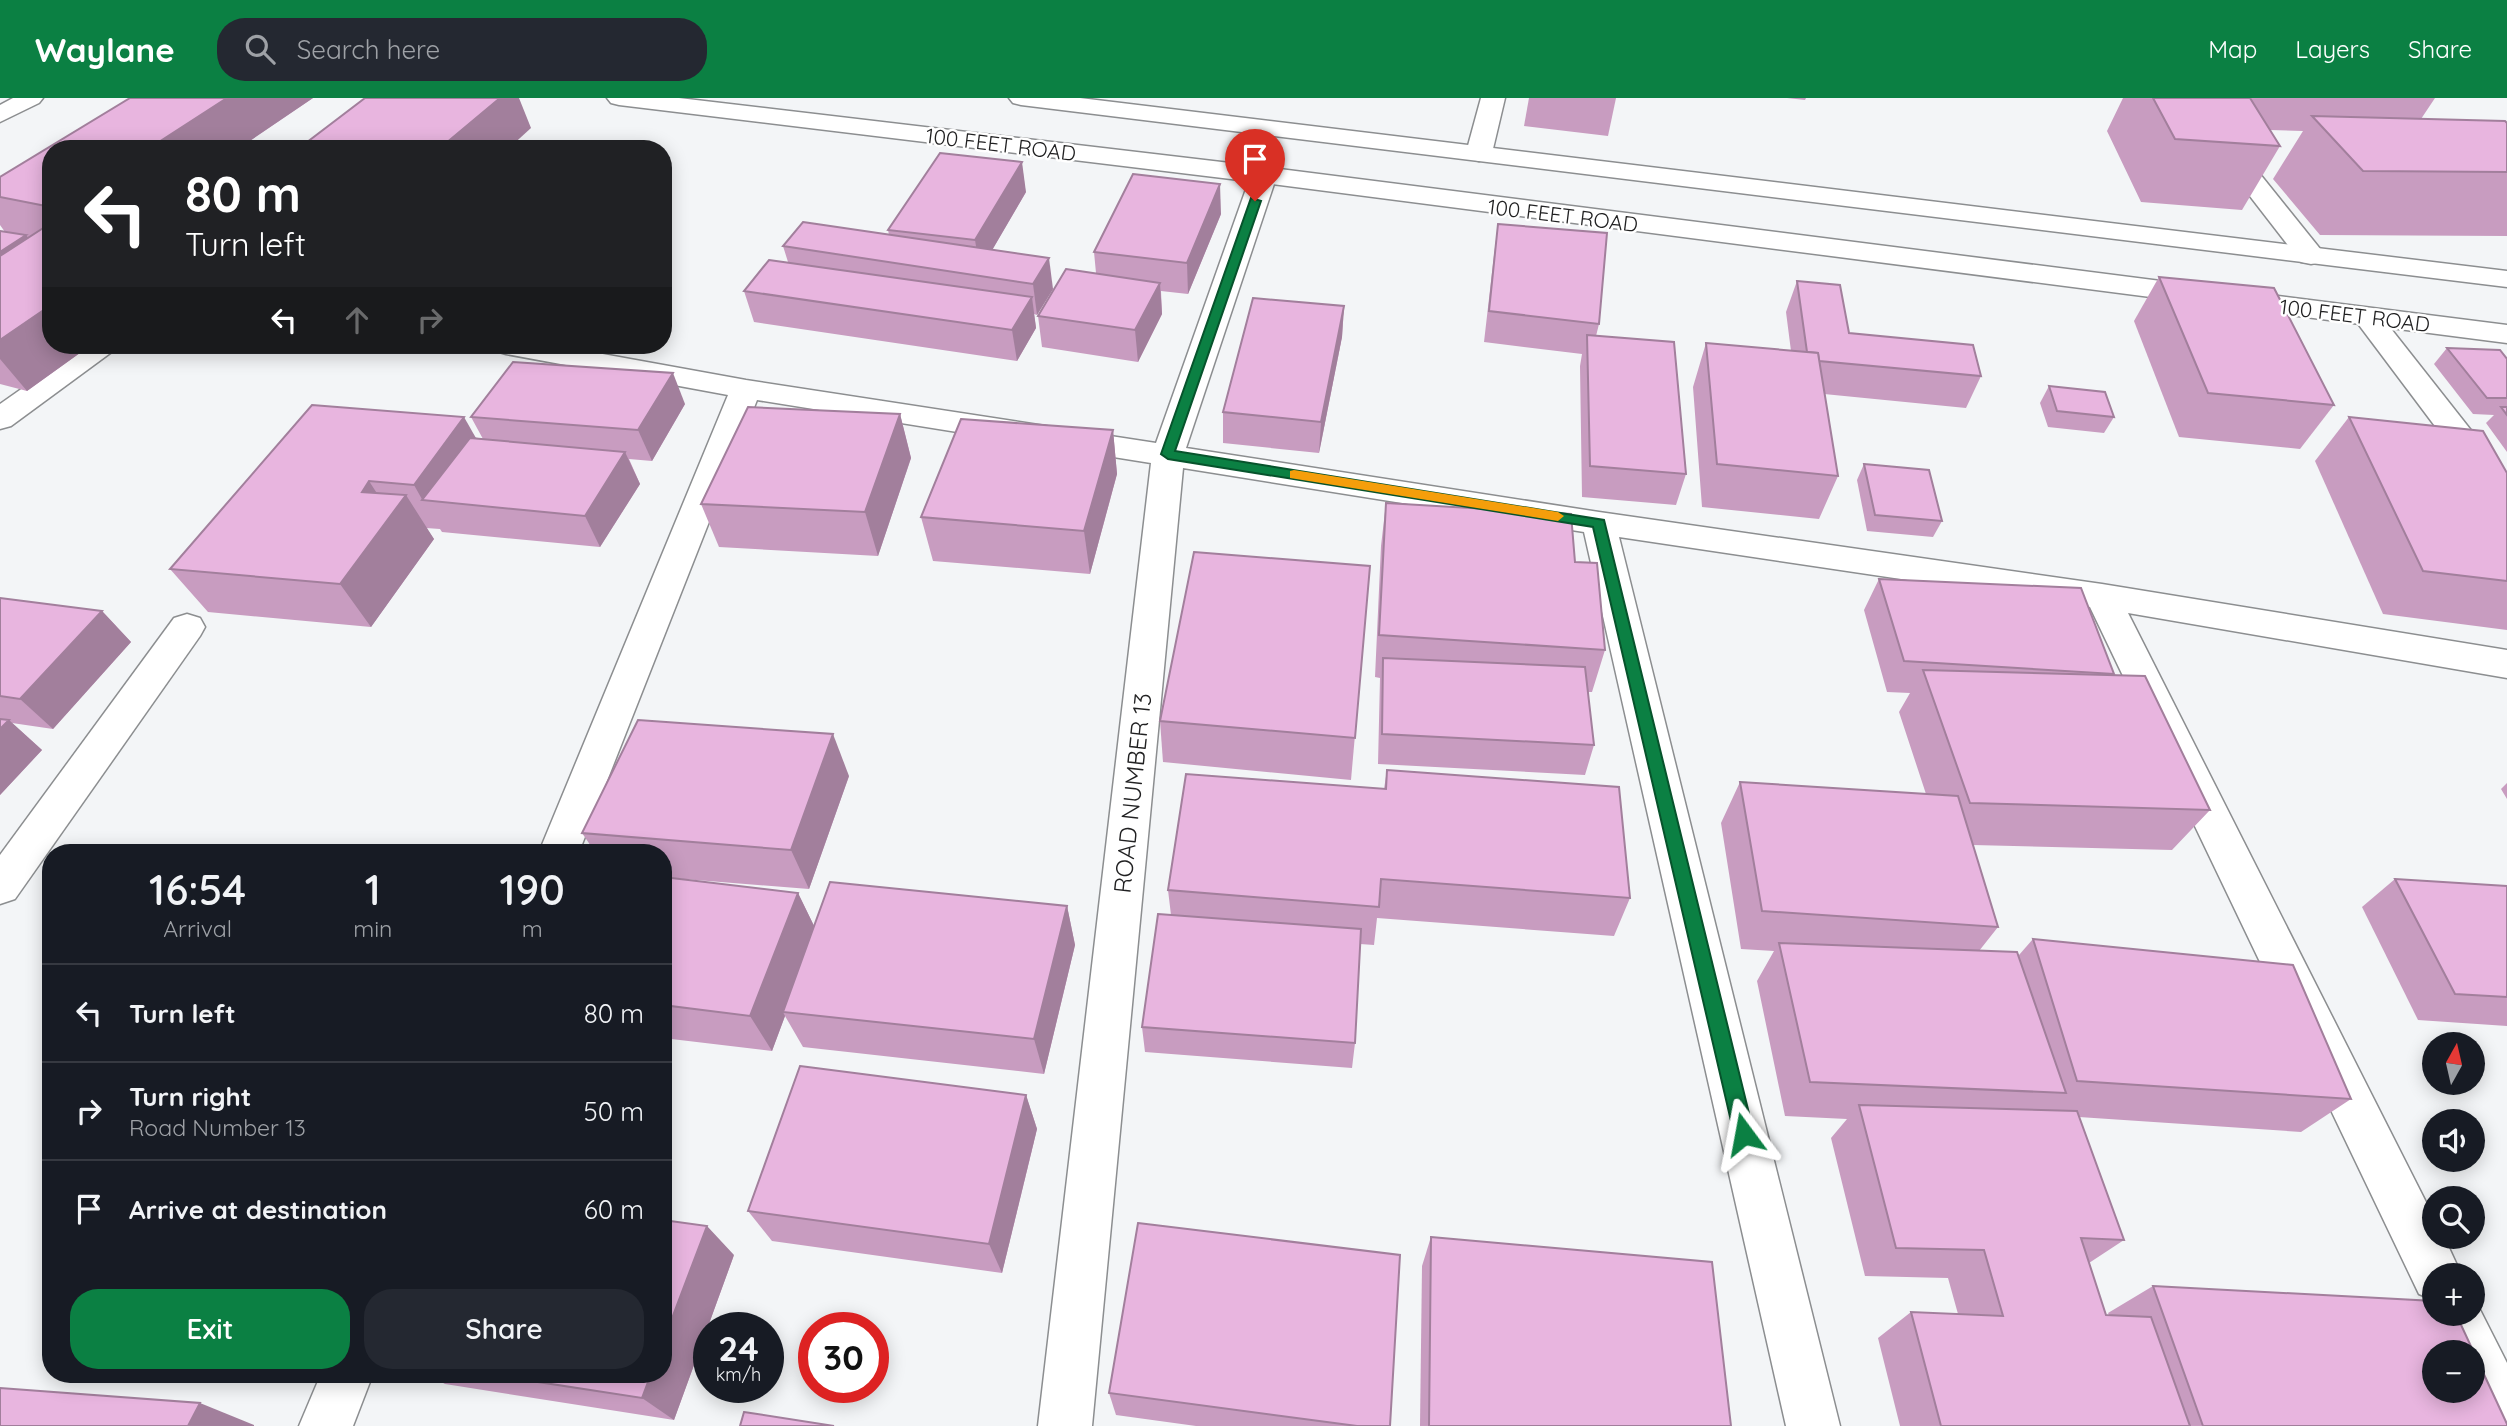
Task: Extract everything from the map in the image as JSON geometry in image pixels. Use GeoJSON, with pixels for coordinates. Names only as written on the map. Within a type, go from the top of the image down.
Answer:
{"type":"FeatureCollection","features":[{"type":"Feature","properties":{"kind":"street"},"geometry":{"type":"LineString","coordinates":[[0,115],[31,98]]}},
{"type":"Feature","properties":{"kind":"street","name":"100 FEET ROAD"},"geometry":{"type":"LineString","coordinates":[[619,98],[1264,175],[2507,334]]}},
{"type":"Feature","properties":{"kind":"street","name":"100 FEET ROAD"},"geometry":{"type":"LineString","coordinates":[[1021,98],[2507,279]]}},
{"type":"Feature","properties":{"kind":"street"},"geometry":{"type":"LineString","coordinates":[[1479,153],[1493,98]]}},
{"type":"Feature","properties":{"kind":"street"},"geometry":{"type":"LineString","coordinates":[[2186,98],[2311,256]]}},
{"type":"Feature","properties":{"kind":"street","name":"ROAD NUMBER 13"},"geometry":{"type":"LineString","coordinates":[[1065,1426],[1168,454],[1264,175]]}},
{"type":"Feature","properties":{"kind":"street"},"geometry":{"type":"LineString","coordinates":[[2367,317],[2507,498]]}},
{"type":"Feature","properties":{"kind":"street"},"geometry":{"type":"LineString","coordinates":[[0,419],[90,354]]}},
{"type":"Feature","properties":{"kind":"street"},"geometry":{"type":"LineString","coordinates":[[555,354],[747,389],[1599,523],[2102,596],[2507,664]]}},
{"type":"Feature","properties":{"kind":"street"},"geometry":{"type":"LineString","coordinates":[[562,844],[747,389]]}},
{"type":"Feature","properties":{"kind":"street"},"geometry":{"type":"LineString","coordinates":[[1599,523],[1813,1426]]}},
{"type":"Feature","properties":{"kind":"street"},"geometry":{"type":"LineString","coordinates":[[2102,596],[2431,1263]]}},
{"type":"Feature","properties":{"kind":"street"},"geometry":{"type":"LineString","coordinates":[[0,886],[187,627]]}},
{"type":"Feature","properties":{"kind":"street"},"geometry":{"type":"LineString","coordinates":[[2462,1326],[2507,1419]]}},
{"type":"Feature","properties":{"kind":"street"},"geometry":{"type":"LineString","coordinates":[[326,1426],[344,1383]]}},
{"type":"Feature","properties":{"kind":"building"},"geometry":{"type":"Polygon","coordinates":[[[130,98],[227,98],[162,140],[61,140],[130,98]]]}},
{"type":"Feature","properties":{"kind":"building"},"geometry":{"type":"Polygon","coordinates":[[[365,98],[500,98],[450,140],[310,140],[365,98]]]}},
{"type":"Feature","properties":{"kind":"building"},"geometry":{"type":"Polygon","coordinates":[[[2153,98],[2250,98],[2280,146],[2175,139],[2153,98]]]}},
{"type":"Feature","properties":{"kind":"building"},"geometry":{"type":"Polygon","coordinates":[[[2312,116],[2505,121],[2507,172],[2363,171],[2312,116]]]}},
{"type":"Feature","properties":{"kind":"building"},"geometry":{"type":"Polygon","coordinates":[[[42,151],[42,205],[0,197],[0,177],[42,151]]]}},
{"type":"Feature","properties":{"kind":"building"},"geometry":{"type":"Polygon","coordinates":[[[940,153],[1022,162],[975,240],[888,230],[940,153]]]}},
{"type":"Feature","properties":{"kind":"building"},"geometry":{"type":"Polygon","coordinates":[[[1133,174],[1220,184],[1187,263],[1094,252],[1133,174]]]}},
{"type":"Feature","properties":{"kind":"building"},"geometry":{"type":"Polygon","coordinates":[[[803,222],[1049,258],[1033,284],[783,246],[803,222]]]}},
{"type":"Feature","properties":{"kind":"building"},"geometry":{"type":"Polygon","coordinates":[[[1498,224],[1607,233],[1599,324],[1489,311],[1498,224]]]}},
{"type":"Feature","properties":{"kind":"building"},"geometry":{"type":"Polygon","coordinates":[[[42,229],[42,311],[0,340],[0,256],[42,229]]]}},
{"type":"Feature","properties":{"kind":"building"},"geometry":{"type":"Polygon","coordinates":[[[0,231],[26,235],[0,252],[0,231]]]}},
{"type":"Feature","properties":{"kind":"building"},"geometry":{"type":"Polygon","coordinates":[[[769,260],[1032,297],[1012,330],[744,291],[769,260]]]}},
{"type":"Feature","properties":{"kind":"building"},"geometry":{"type":"Polygon","coordinates":[[[1066,269],[1160,283],[1135,330],[1038,316],[1066,269]]]}},
{"type":"Feature","properties":{"kind":"building"},"geometry":{"type":"Polygon","coordinates":[[[2159,277],[2274,288],[2334,405],[2208,393],[2159,277]]]}},
{"type":"Feature","properties":{"kind":"building"},"geometry":{"type":"Polygon","coordinates":[[[1797,281],[1840,285],[1849,333],[1973,345],[1981,376],[1819,361],[1818,353],[1807,352],[1797,281]]]}},
{"type":"Feature","properties":{"kind":"building"},"geometry":{"type":"Polygon","coordinates":[[[1253,298],[1344,306],[1321,422],[1223,412],[1253,298]]]}},
{"type":"Feature","properties":{"kind":"building"},"geometry":{"type":"Polygon","coordinates":[[[1587,335],[1674,342],[1686,474],[1590,466],[1587,335]]]}},
{"type":"Feature","properties":{"kind":"building"},"geometry":{"type":"Polygon","coordinates":[[[1706,343],[1818,353],[1838,476],[1717,464],[1706,343]]]}},
{"type":"Feature","properties":{"kind":"building"},"geometry":{"type":"Polygon","coordinates":[[[2447,348],[2500,350],[2507,359],[2507,398],[2487,398],[2447,348]]]}},
{"type":"Feature","properties":{"kind":"building"},"geometry":{"type":"Polygon","coordinates":[[[513,362],[673,373],[638,430],[471,417],[513,362]]]}},
{"type":"Feature","properties":{"kind":"building"},"geometry":{"type":"Polygon","coordinates":[[[2049,386],[2105,392],[2114,417],[2057,411],[2049,386]]]}},
{"type":"Feature","properties":{"kind":"building"},"geometry":{"type":"Polygon","coordinates":[[[312,405],[464,417],[414,485],[369,481],[362,492],[406,495],[340,584],[170,569],[312,405]]]}},
{"type":"Feature","properties":{"kind":"building"},"geometry":{"type":"Polygon","coordinates":[[[748,407],[900,414],[865,512],[701,504],[748,407]]]}},
{"type":"Feature","properties":{"kind":"building"},"geometry":{"type":"Polygon","coordinates":[[[2349,417],[2483,431],[2507,473],[2507,581],[2423,571],[2349,417]]]}},
{"type":"Feature","properties":{"kind":"building"},"geometry":{"type":"Polygon","coordinates":[[[961,419],[1113,430],[1084,531],[921,517],[961,419]]]}},
{"type":"Feature","properties":{"kind":"building"},"geometry":{"type":"Polygon","coordinates":[[[470,438],[625,452],[585,516],[422,500],[470,438]]]}},
{"type":"Feature","properties":{"kind":"building"},"geometry":{"type":"Polygon","coordinates":[[[1864,464],[1929,470],[1942,521],[1875,515],[1864,464]]]}},
{"type":"Feature","properties":{"kind":"building"},"geometry":{"type":"Polygon","coordinates":[[[1386,503],[1571,514],[1575,562],[1597,563],[1605,650],[1379,635],[1386,503]]]}},
{"type":"Feature","properties":{"kind":"building"},"geometry":{"type":"Polygon","coordinates":[[[1194,552],[1370,566],[1355,738],[1160,721],[1194,552]]]}},
{"type":"Feature","properties":{"kind":"building"},"geometry":{"type":"Polygon","coordinates":[[[1879,579],[2081,588],[2114,674],[1904,661],[1879,579]]]}},
{"type":"Feature","properties":{"kind":"building"},"geometry":{"type":"Polygon","coordinates":[[[0,598],[102,611],[20,699],[0,696],[0,598]]]}},
{"type":"Feature","properties":{"kind":"building"},"geometry":{"type":"Polygon","coordinates":[[[1383,658],[1585,667],[1594,745],[1382,734],[1383,658]]]}},
{"type":"Feature","properties":{"kind":"building"},"geometry":{"type":"Polygon","coordinates":[[[1923,670],[2145,676],[2210,810],[1970,803],[1923,670]]]}},
{"type":"Feature","properties":{"kind":"building"},"geometry":{"type":"Polygon","coordinates":[[[0,719],[9,720],[0,729],[0,719]]]}},
{"type":"Feature","properties":{"kind":"building"},"geometry":{"type":"Polygon","coordinates":[[[638,720],[833,734],[791,850],[582,833],[638,720]]]}},
{"type":"Feature","properties":{"kind":"building"},"geometry":{"type":"Polygon","coordinates":[[[1387,770],[1619,787],[1630,898],[1381,879],[1379,907],[1168,890],[1186,774],[1386,789],[1387,770]]]}},
{"type":"Feature","properties":{"kind":"building"},"geometry":{"type":"Polygon","coordinates":[[[1740,782],[1958,796],[1998,927],[1762,911],[1740,782]]]}},
{"type":"Feature","properties":{"kind":"building"},"geometry":{"type":"Polygon","coordinates":[[[672,878],[798,893],[750,1016],[672,1006],[672,878]]]}},
{"type":"Feature","properties":{"kind":"building"},"geometry":{"type":"Polygon","coordinates":[[[2395,879],[2507,886],[2507,997],[2455,994],[2395,879]]]}},
{"type":"Feature","properties":{"kind":"building"},"geometry":{"type":"Polygon","coordinates":[[[830,882],[1067,906],[1034,1039],[783,1012],[830,882]]]}},
{"type":"Feature","properties":{"kind":"building"},"geometry":{"type":"Polygon","coordinates":[[[1158,914],[1361,929],[1355,1043],[1142,1027],[1158,914]]]}},
{"type":"Feature","properties":{"kind":"building"},"geometry":{"type":"Polygon","coordinates":[[[2033,939],[2293,965],[2351,1099],[2077,1081],[2033,939]]]}},
{"type":"Feature","properties":{"kind":"building"},"geometry":{"type":"Polygon","coordinates":[[[1779,943],[2017,952],[2066,1093],[1810,1082],[1779,943]]]}},
{"type":"Feature","properties":{"kind":"building"},"geometry":{"type":"Polygon","coordinates":[[[800,1066],[1026,1095],[989,1244],[748,1211],[800,1066]]]}},
{"type":"Feature","properties":{"kind":"building"},"geometry":{"type":"Polygon","coordinates":[[[1859,1105],[2077,1111],[2124,1240],[2081,1238],[2106,1315],[2151,1317],[2190,1426],[1941,1426],[1911,1312],[2003,1316],[1984,1250],[1896,1248],[1859,1105]]]}},
{"type":"Feature","properties":{"kind":"building"},"geometry":{"type":"Polygon","coordinates":[[[672,1221],[707,1226],[672,1318],[672,1221]]]}},
{"type":"Feature","properties":{"kind":"building"},"geometry":{"type":"Polygon","coordinates":[[[1138,1223],[1400,1255],[1390,1426],[1357,1426],[1109,1393],[1138,1223]]]}},
{"type":"Feature","properties":{"kind":"building"},"geometry":{"type":"Polygon","coordinates":[[[1431,1237],[1712,1262],[1731,1426],[1429,1426],[1431,1237]]]}},
{"type":"Feature","properties":{"kind":"building"},"geometry":{"type":"Polygon","coordinates":[[[2153,1286],[2422,1300],[2422,1326],[2462,1326],[2468,1340],[2422,1340],[2422,1403],[2485,1403],[2485,1377],[2507,1426],[2203,1426],[2153,1286]]]}},
{"type":"Feature","properties":{"kind":"building"},"geometry":{"type":"Polygon","coordinates":[[[544,1383],[648,1383],[642,1398],[544,1383]]]}},
{"type":"Feature","properties":{"kind":"building"},"geometry":{"type":"Polygon","coordinates":[[[0,1388],[200,1403],[188,1426],[0,1426],[0,1388]]]}},
{"type":"Feature","properties":{"kind":"building"},"geometry":{"type":"Polygon","coordinates":[[[744,1412],[834,1426],[740,1426],[744,1412]]]}},
{"type":"Feature","properties":{"kind":"slow traffic"},"geometry":{"type":"LineString","coordinates":[[1294,474],[1558,516]]}},
{"type":"Feature","properties":{"kind":"route"},"geometry":{"type":"LineString","coordinates":[[1255,201],[1168,454],[1599,523],[1744,1134]]}}]}
